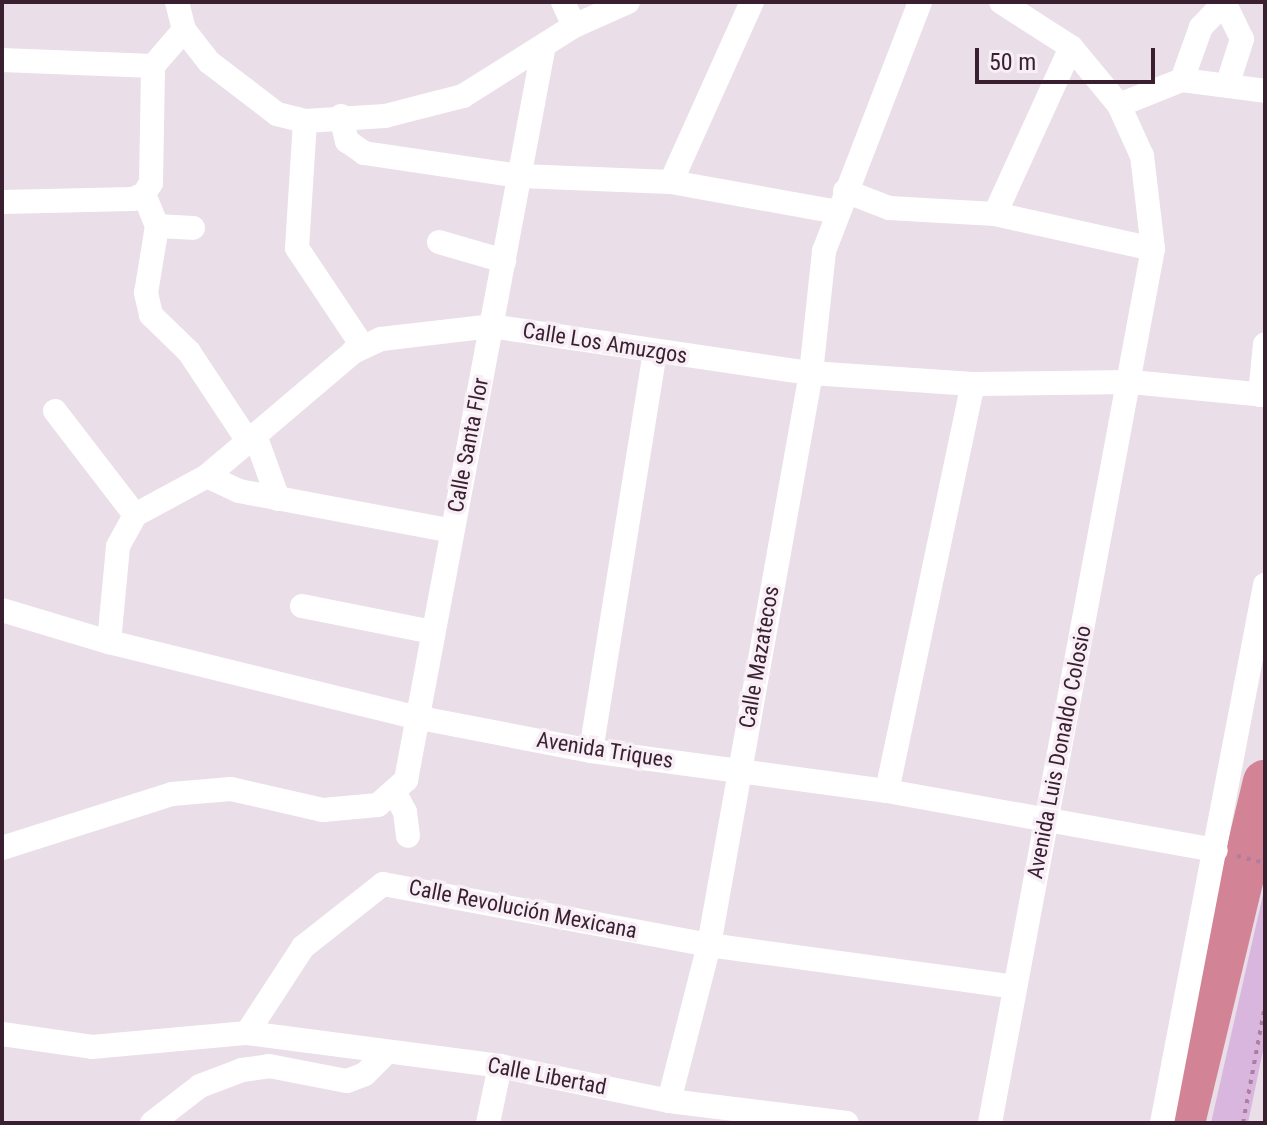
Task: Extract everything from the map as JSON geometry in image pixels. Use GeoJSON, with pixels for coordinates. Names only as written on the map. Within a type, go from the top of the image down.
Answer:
{"type":"FeatureCollection","features":[{"type":"Feature","properties":{"kind":"street"},"geometry":{"type":"LineString","coordinates":[[177,2],[184,30],[239,87],[277,114],[305,121],[341,116],[385,116],[463,96],[543,50],[574,26],[628,2]]}},
{"type":"Feature","properties":{"kind":"street"},"geometry":{"type":"LineString","coordinates":[[563,2],[574,26]]}},
{"type":"Feature","properties":{"kind":"street"},"geometry":{"type":"LineString","coordinates":[[671,182],[752,2]]}},
{"type":"Feature","properties":{"kind":"street","name":"Calle Mazatecos"},"geometry":{"type":"LineString","coordinates":[[669,1101],[709,945],[811,373],[824,251],[920,2]]}},
{"type":"Feature","properties":{"kind":"street"},"geometry":{"type":"LineString","coordinates":[[1182,80],[1190,48],[1225,2],[1242,39],[1228,83]]}},
{"type":"Feature","properties":{"kind":"street","name":"Avenida Luis Donaldo Colosio"},"geometry":{"type":"LineString","coordinates":[[990,1123],[1131,382],[1153,249],[1142,156],[1119,105],[1071,47],[1008,3]]}},
{"type":"Feature","properties":{"kind":"street"},"geometry":{"type":"LineString","coordinates":[[2,202],[133,199],[144,194],[151,183],[153,66],[184,30]]}},
{"type":"Feature","properties":{"kind":"street"},"geometry":{"type":"LineString","coordinates":[[995,214],[1071,47]]}},
{"type":"Feature","properties":{"kind":"street","name":"Calle Santa Flor"},"geometry":{"type":"LineString","coordinates":[[396,795],[406,780],[415,717],[543,50]]}},
{"type":"Feature","properties":{"kind":"street"},"geometry":{"type":"LineString","coordinates":[[2,60],[153,66]]}},
{"type":"Feature","properties":{"kind":"street"},"geometry":{"type":"LineString","coordinates":[[1119,105],[1182,80],[1228,83],[1265,91]]}},
{"type":"Feature","properties":{"kind":"street"},"geometry":{"type":"LineString","coordinates":[[341,116],[347,141],[364,153],[520,176],[671,182],[889,208],[995,214],[1153,249]]}},
{"type":"Feature","properties":{"kind":"street"},"geometry":{"type":"LineString","coordinates":[[305,121],[297,248],[363,347]]}},
{"type":"Feature","properties":{"kind":"street"},"geometry":{"type":"LineString","coordinates":[[144,194],[157,226],[146,293],[151,315],[189,352],[251,438],[278,499]]}},
{"type":"Feature","properties":{"kind":"street"},"geometry":{"type":"LineString","coordinates":[[157,226],[193,228]]}},
{"type":"Feature","properties":{"kind":"street"},"geometry":{"type":"LineString","coordinates":[[439,242],[504,261]]}},
{"type":"Feature","properties":{"kind":"street","name":"Calle Los Amuzgos"},"geometry":{"type":"LineString","coordinates":[[135,515],[207,476],[363,347],[412,333],[491,326],[811,373],[973,384],[1131,382],[1262,395]]}},
{"type":"Feature","properties":{"kind":"street"},"geometry":{"type":"LineString","coordinates":[[1262,395],[1265,344]]}},
{"type":"Feature","properties":{"kind":"street"},"geometry":{"type":"LineString","coordinates":[[591,751],[655,351]]}},
{"type":"Feature","properties":{"kind":"street"},"geometry":{"type":"LineString","coordinates":[[887,791],[973,384]]}},
{"type":"Feature","properties":{"kind":"street"},"geometry":{"type":"LineString","coordinates":[[55,411],[135,515],[118,546],[109,642]]}},
{"type":"Feature","properties":{"kind":"street"},"geometry":{"type":"LineString","coordinates":[[207,476],[239,491],[452,531]]}},
{"type":"Feature","properties":{"kind":"street"},"geometry":{"type":"LineString","coordinates":[[1162,1123],[1265,585]]}},
{"type":"Feature","properties":{"kind":"street"},"geometry":{"type":"LineString","coordinates":[[302,606],[432,632]]}},
{"type":"Feature","properties":{"kind":"street","name":"Avenida Triques"},"geometry":{"type":"LineString","coordinates":[[2,610],[109,642],[415,717],[591,751],[887,791],[1046,822],[1216,850]]}},
{"type":"Feature","properties":{"kind":"street"},"geometry":{"type":"LineString","coordinates":[[2,848],[172,794],[231,789],[323,810],[378,805],[396,795],[405,812],[408,836]]}},
{"type":"Feature","properties":{"kind":"street","name":"Calle Revolución Mexicana"},"geometry":{"type":"LineString","coordinates":[[247,1033],[303,947],[383,884],[709,945],[1015,987]]}},
{"type":"Feature","properties":{"kind":"street"},"geometry":{"type":"LineString","coordinates":[[2,1034],[92,1047],[247,1033]]}},
{"type":"Feature","properties":{"kind":"street","name":"Calle Libertad"},"geometry":{"type":"LineString","coordinates":[[247,1033],[500,1066],[669,1101],[847,1123]]}},
{"type":"Feature","properties":{"kind":"street"},"geometry":{"type":"LineString","coordinates":[[152,1123],[200,1086],[242,1070],[269,1066],[347,1081],[365,1074],[386,1053]]}},
{"type":"Feature","properties":{"kind":"street"},"geometry":{"type":"LineString","coordinates":[[488,1123],[500,1066]]}},
{"type":"Feature","properties":{"kind":"path"},"geometry":{"type":"LineString","coordinates":[[1243,1123],[1265,1005]]}},
{"type":"Feature","properties":{"kind":"shaded area"},"geometry":{"type":"Polygon","coordinates":[[[1265,886],[1265,1041],[1248,1123],[1211,1123],[1265,886]]]}},
{"type":"Feature","properties":{"kind":"waterway"},"geometry":{"type":"LineString","coordinates":[[1183,1123],[1265,782]]}}]}
